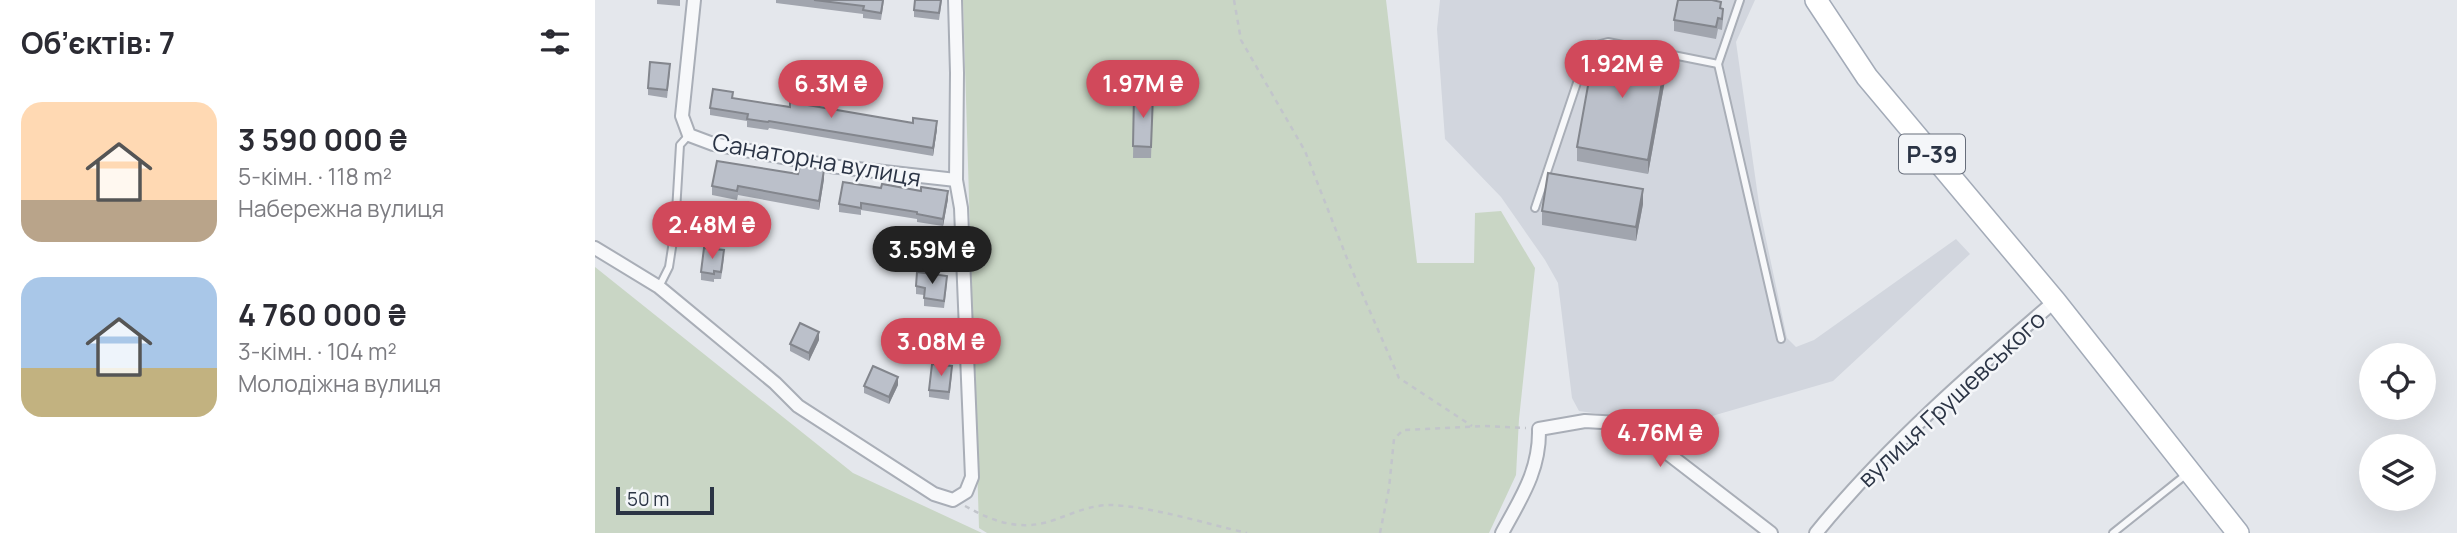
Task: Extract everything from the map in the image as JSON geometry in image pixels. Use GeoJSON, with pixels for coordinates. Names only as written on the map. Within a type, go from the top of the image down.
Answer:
{"type":"FeatureCollection","features":[{"type":"Feature","properties":{"kind":"main road","name":"вулиця Грушевського"},"geometry":{"type":"LineString","coordinates":[[1816,0],[1867,76],[2055,301]]}},
{"type":"Feature","properties":{"kind":"main road","name":"Р-39"},"geometry":{"type":"LineString","coordinates":[[2055,301],[2238,533]]}},
{"type":"Feature","properties":{"kind":"street","name":"Санаторна вулиця"},"geometry":{"type":"LineString","coordinates":[[694,0],[682,116],[689,135],[713,144],[830,166],[956,180]]}},
{"type":"Feature","properties":{"kind":"street"},"geometry":{"type":"LineString","coordinates":[[595,248],[659,287],[775,383],[798,406],[934,494],[953,500],[966,492],[972,477],[961,208],[956,180],[955,0]]}},
{"type":"Feature","properties":{"kind":"street","name":"вулиця Грушевського"},"geometry":{"type":"LineString","coordinates":[[1816,533],[1855,485],[1889,451],[2055,301]]}},
{"type":"Feature","properties":{"kind":"street"},"geometry":{"type":"LineString","coordinates":[[1503,533],[1529,484],[1539,447],[1539,429],[1585,421],[1619,423],[1649,439],[1771,533]]}},
{"type":"Feature","properties":{"kind":"lane"},"geometry":{"type":"LineString","coordinates":[[1740,0],[1718,64],[1781,339]]}},
{"type":"Feature","properties":{"kind":"lane"},"geometry":{"type":"LineString","coordinates":[[1535,208],[1589,47],[1608,42],[1718,64]]}},
{"type":"Feature","properties":{"kind":"lane"},"geometry":{"type":"LineString","coordinates":[[659,287],[670,267],[680,145],[689,135]]}},
{"type":"Feature","properties":{"kind":"lane"},"geometry":{"type":"LineString","coordinates":[[2113,533],[2189,472]]}},
{"type":"Feature","properties":{"kind":"path"},"geometry":{"type":"LineString","coordinates":[[1234,0],[1241,40],[1305,151],[1348,261],[1399,378],[1472,426]]}},
{"type":"Feature","properties":{"kind":"path"},"geometry":{"type":"LineString","coordinates":[[1380,533],[1389,488],[1394,439],[1403,430],[1472,426],[1539,429]]}},
{"type":"Feature","properties":{"kind":"path"},"geometry":{"type":"LineString","coordinates":[[953,500],[991,521],[1022,526],[1048,522],[1108,505],[1247,533]]}},
{"type":"Feature","properties":{"kind":"shaded area"},"geometry":{"type":"Polygon","coordinates":[[[1440,0],[1755,0],[1736,42],[1760,211],[1787,338],[1796,347],[1814,340],[1956,239],[1970,254],[1833,381],[1657,432],[1635,419],[1579,411],[1572,398],[1558,283],[1501,197],[1445,139],[1437,29],[1440,0]]]}},
{"type":"Feature","properties":{"kind":"green space"},"geometry":{"type":"Polygon","coordinates":[[[963,0],[1386,0],[1417,263],[1474,263],[1475,213],[1501,211],[1535,268],[1519,419],[1516,475],[1489,533],[987,533],[979,528],[963,0]]]}},
{"type":"Feature","properties":{"kind":"green space"},"geometry":{"type":"Polygon","coordinates":[[[595,267],[853,473],[982,533],[595,533],[595,267]]]}},
{"type":"Feature","properties":{"kind":"building"},"geometry":{"type":"Polygon","coordinates":[[[814,0],[883,0],[881,13],[863,10],[864,6],[814,0]]]}},
{"type":"Feature","properties":{"kind":"building"},"geometry":{"type":"Polygon","coordinates":[[[915,0],[941,0],[939,13],[914,10],[915,0]]]}},
{"type":"Feature","properties":{"kind":"building"},"geometry":{"type":"Polygon","coordinates":[[[1678,0],[1721,2],[1722,19],[1718,18],[1716,27],[1674,20],[1678,0]]]}},
{"type":"Feature","properties":{"kind":"building"},"geometry":{"type":"Polygon","coordinates":[[[1596,41],[1667,54],[1648,160],[1577,147],[1596,41]]]}},
{"type":"Feature","properties":{"kind":"building"},"geometry":{"type":"Polygon","coordinates":[[[650,62],[670,64],[667,90],[648,88],[650,62]]]}},
{"type":"Feature","properties":{"kind":"building"},"geometry":{"type":"Polygon","coordinates":[[[713,89],[733,92],[732,98],[790,107],[790,102],[913,123],[913,118],[937,121],[933,148],[747,119],[748,114],[710,108],[713,89]]]}},
{"type":"Feature","properties":{"kind":"building"},"geometry":{"type":"Polygon","coordinates":[[[1134,94],[1153,95],[1151,147],[1133,146],[1134,94]]]}},
{"type":"Feature","properties":{"kind":"building"},"geometry":{"type":"Polygon","coordinates":[[[717,161],[798,174],[800,166],[824,170],[819,201],[738,186],[737,191],[712,186],[717,161]]]}},
{"type":"Feature","properties":{"kind":"building"},"geometry":{"type":"Polygon","coordinates":[[[1548,173],[1643,189],[1636,227],[1542,211],[1548,173]]]}},
{"type":"Feature","properties":{"kind":"building"},"geometry":{"type":"Polygon","coordinates":[[[843,182],[881,188],[882,184],[921,191],[921,187],[948,191],[943,219],[861,203],[861,208],[839,204],[843,182]]]}},
{"type":"Feature","properties":{"kind":"building"},"geometry":{"type":"Polygon","coordinates":[[[704,248],[724,250],[721,272],[701,272],[704,248]]]}},
{"type":"Feature","properties":{"kind":"building"},"geometry":{"type":"Polygon","coordinates":[[[917,272],[947,276],[944,301],[924,298],[925,288],[916,286],[917,272]]]}},
{"type":"Feature","properties":{"kind":"building"},"geometry":{"type":"Polygon","coordinates":[[[800,323],[819,332],[809,353],[790,344],[800,323]]]}},
{"type":"Feature","properties":{"kind":"building"},"geometry":{"type":"Polygon","coordinates":[[[932,364],[952,366],[949,392],[929,390],[932,364]]]}},
{"type":"Feature","properties":{"kind":"building"},"geometry":{"type":"Polygon","coordinates":[[[873,366],[898,377],[889,397],[864,386],[873,366]]]}}]}
